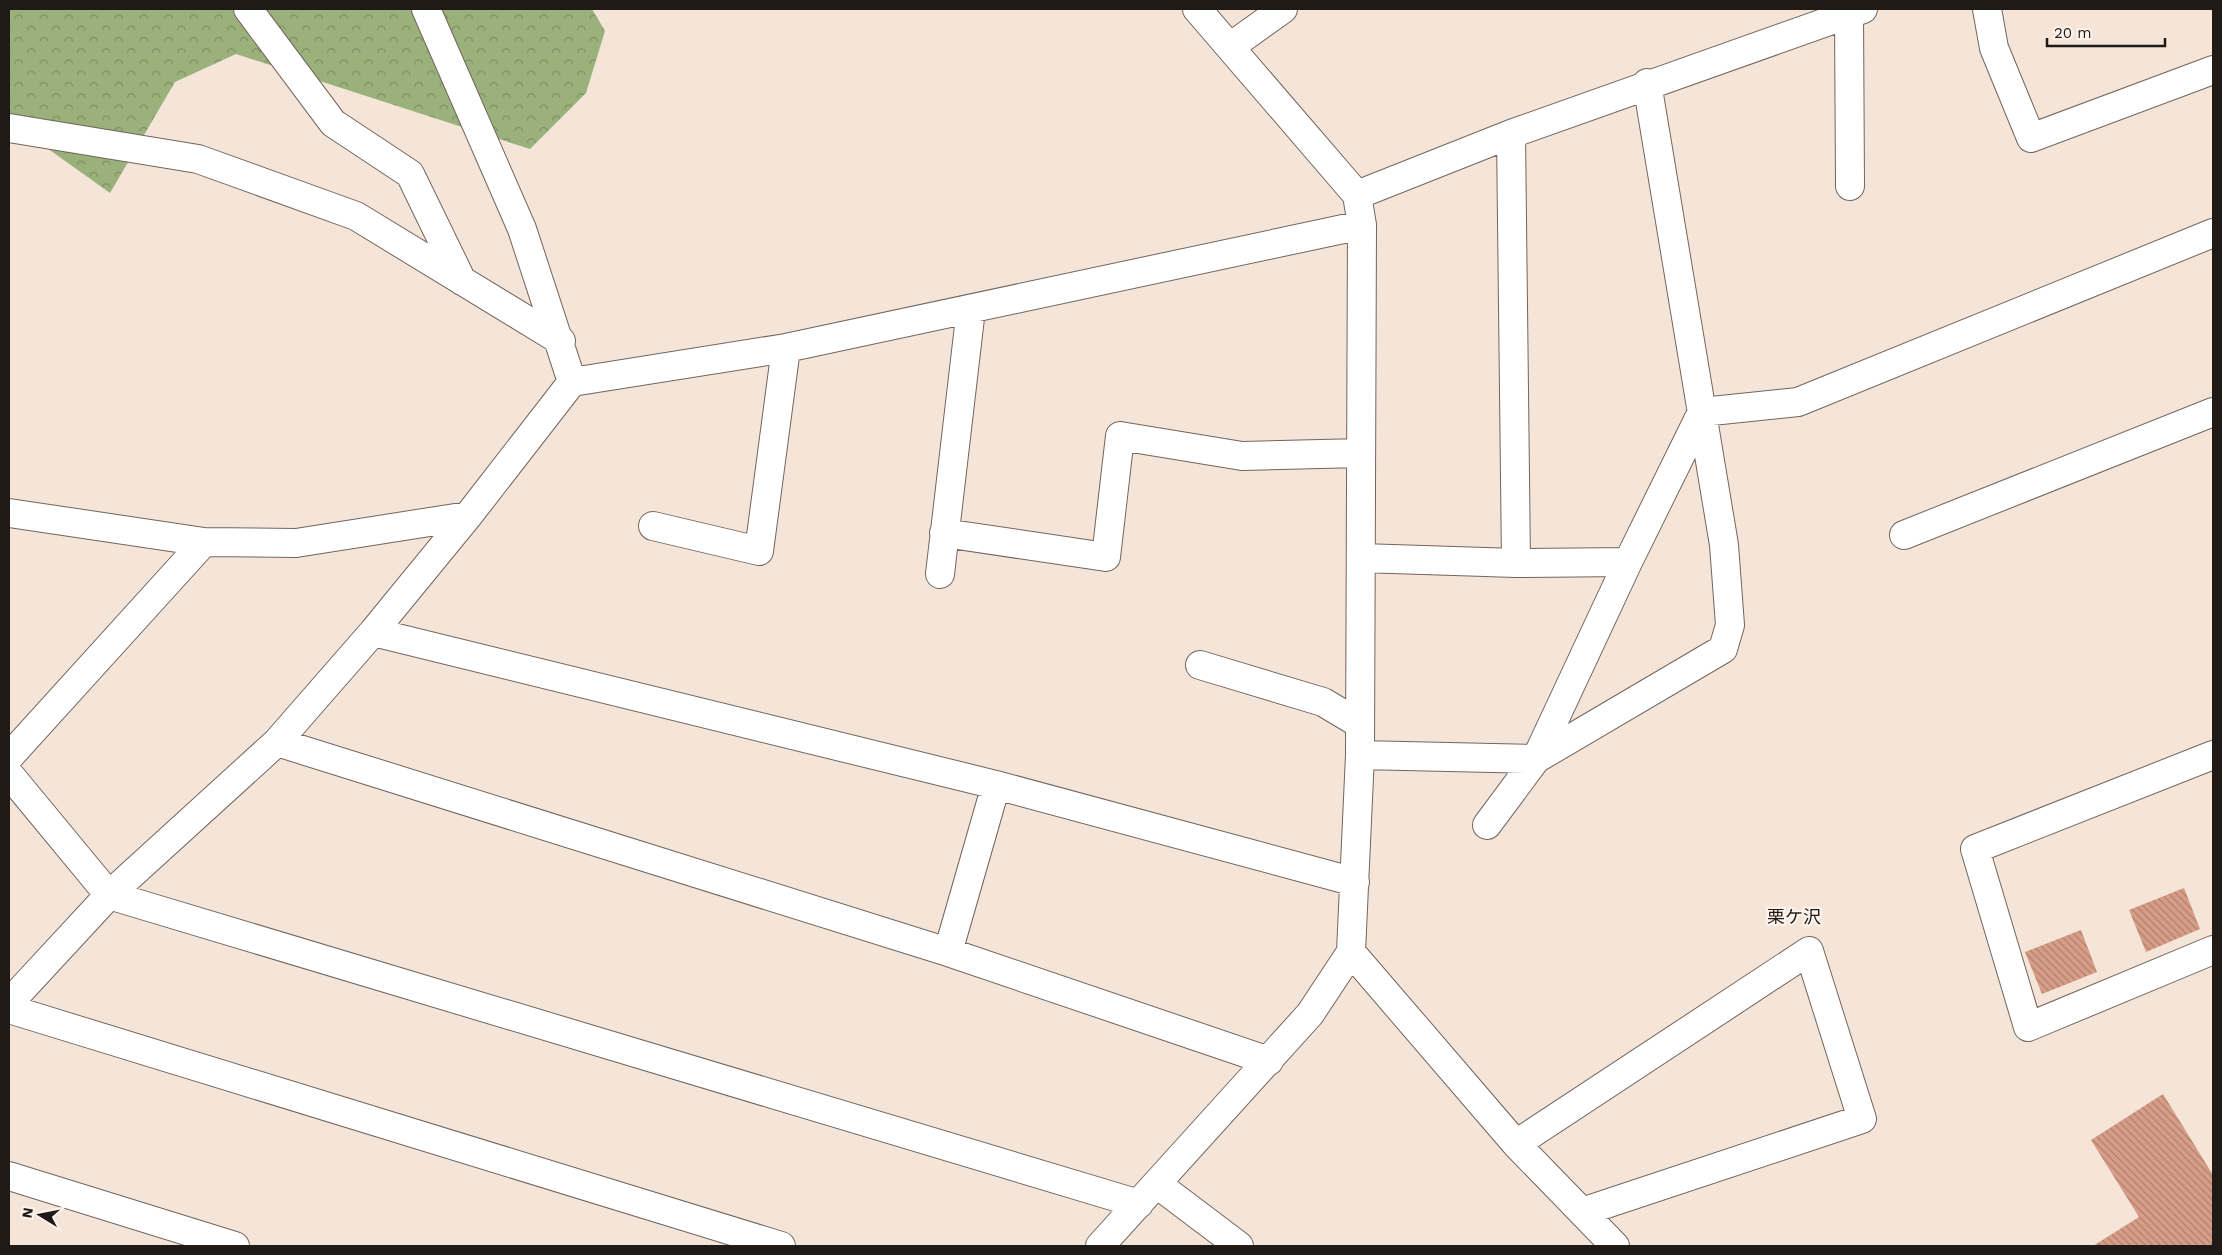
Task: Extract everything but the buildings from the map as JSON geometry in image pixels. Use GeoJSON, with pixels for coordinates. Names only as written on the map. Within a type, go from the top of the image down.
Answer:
{"type":"FeatureCollection","features":[{"type":"Feature","properties":{"kind":"street"},"geometry":{"type":"LineString","coordinates":[[248,9],[333,123],[410,174],[462,281]]}},
{"type":"Feature","properties":{"kind":"street"},"geometry":{"type":"LineString","coordinates":[[426,9],[522,229],[561,341],[572,382]]}},
{"type":"Feature","properties":{"kind":"street"},"geometry":{"type":"LineString","coordinates":[[1100,1246],[1270,1061],[1310,1014],[1351,952],[1360,755],[1362,225],[1357,195],[1197,9]]}},
{"type":"Feature","properties":{"kind":"street"},"geometry":{"type":"LineString","coordinates":[[1230,47],[1283,9]]}},
{"type":"Feature","properties":{"kind":"street"},"geometry":{"type":"LineString","coordinates":[[1987,9],[1994,48],[2031,138],[2213,70]]}},
{"type":"Feature","properties":{"kind":"street"},"geometry":{"type":"LineString","coordinates":[[1357,195],[1647,83],[1856,11],[1850,186]]}},
{"type":"Feature","properties":{"kind":"street"},"geometry":{"type":"LineString","coordinates":[[1360,755],[1536,759],[1723,649],[1730,625],[1724,545],[1647,83]]}},
{"type":"Feature","properties":{"kind":"street"},"geometry":{"type":"LineString","coordinates":[[9,128],[198,159],[356,216],[561,341]]}},
{"type":"Feature","properties":{"kind":"street"},"geometry":{"type":"LineString","coordinates":[[1511,134],[1516,563]]}},
{"type":"Feature","properties":{"kind":"street"},"geometry":{"type":"LineString","coordinates":[[9,1002],[109,895],[277,742],[373,632],[468,516],[572,382],[786,348],[1362,225]]}},
{"type":"Feature","properties":{"kind":"street"},"geometry":{"type":"LineString","coordinates":[[1702,412],[1798,402],[2213,233]]}},
{"type":"Feature","properties":{"kind":"street"},"geometry":{"type":"LineString","coordinates":[[940,574],[971,309]]}},
{"type":"Feature","properties":{"kind":"street"},"geometry":{"type":"LineString","coordinates":[[653,526],[759,551],[786,348]]}},
{"type":"Feature","properties":{"kind":"street"},"geometry":{"type":"LineString","coordinates":[[1488,825],[1536,759],[1628,562],[1702,412]]}},
{"type":"Feature","properties":{"kind":"street"},"geometry":{"type":"LineString","coordinates":[[1904,536],[2213,412]]}},
{"type":"Feature","properties":{"kind":"street"},"geometry":{"type":"LineString","coordinates":[[944,532],[1106,557],[1120,436],[1242,456],[1362,453]]}},
{"type":"Feature","properties":{"kind":"street"},"geometry":{"type":"LineString","coordinates":[[9,514],[204,542],[296,543],[468,516]]}},
{"type":"Feature","properties":{"kind":"street"},"geometry":{"type":"LineString","coordinates":[[9,757],[204,542]]}},
{"type":"Feature","properties":{"kind":"street"},"geometry":{"type":"LineString","coordinates":[[1361,558],[1516,563],[1628,562]]}},
{"type":"Feature","properties":{"kind":"street"},"geometry":{"type":"LineString","coordinates":[[373,632],[996,785],[1355,882]]}},
{"type":"Feature","properties":{"kind":"street"},"geometry":{"type":"LineString","coordinates":[[1200,665],[1323,702],[1360,724]]}},
{"type":"Feature","properties":{"kind":"street"},"geometry":{"type":"LineString","coordinates":[[277,742],[948,952],[1270,1061]]}},
{"type":"Feature","properties":{"kind":"street"},"geometry":{"type":"LineString","coordinates":[[2213,755],[1975,849],[2028,1027],[2213,950]]}},
{"type":"Feature","properties":{"kind":"street"},"geometry":{"type":"LineString","coordinates":[[9,774],[109,895],[1139,1204]]}},
{"type":"Feature","properties":{"kind":"street"},"geometry":{"type":"LineString","coordinates":[[948,952],[996,785]]}},
{"type":"Feature","properties":{"kind":"street"},"geometry":{"type":"LineString","coordinates":[[1516,1144],[1809,951],[1862,1119],[1582,1212]]}},
{"type":"Feature","properties":{"kind":"street"},"geometry":{"type":"LineString","coordinates":[[1351,952],[1516,1144],[1615,1246]]}},
{"type":"Feature","properties":{"kind":"street"},"geometry":{"type":"LineString","coordinates":[[9,1008],[780,1246]]}},
{"type":"Feature","properties":{"kind":"street"},"geometry":{"type":"LineString","coordinates":[[9,1176],[235,1246]]}},
{"type":"Feature","properties":{"kind":"street"},"geometry":{"type":"LineString","coordinates":[[1157,1184],[1239,1246]]}},
{"type":"Feature","properties":{"kind":"green space"},"geometry":{"type":"Polygon","coordinates":[[[9,9],[592,9],[605,31],[586,93],[530,149],[236,54],[175,82],[110,193],[9,121],[9,9]]]}},
{"type":"Feature","properties":{"kind":"district","name":"栗ケ沢"},"geometry":{"type":"Point","coordinates":[1794,916]}}]}
